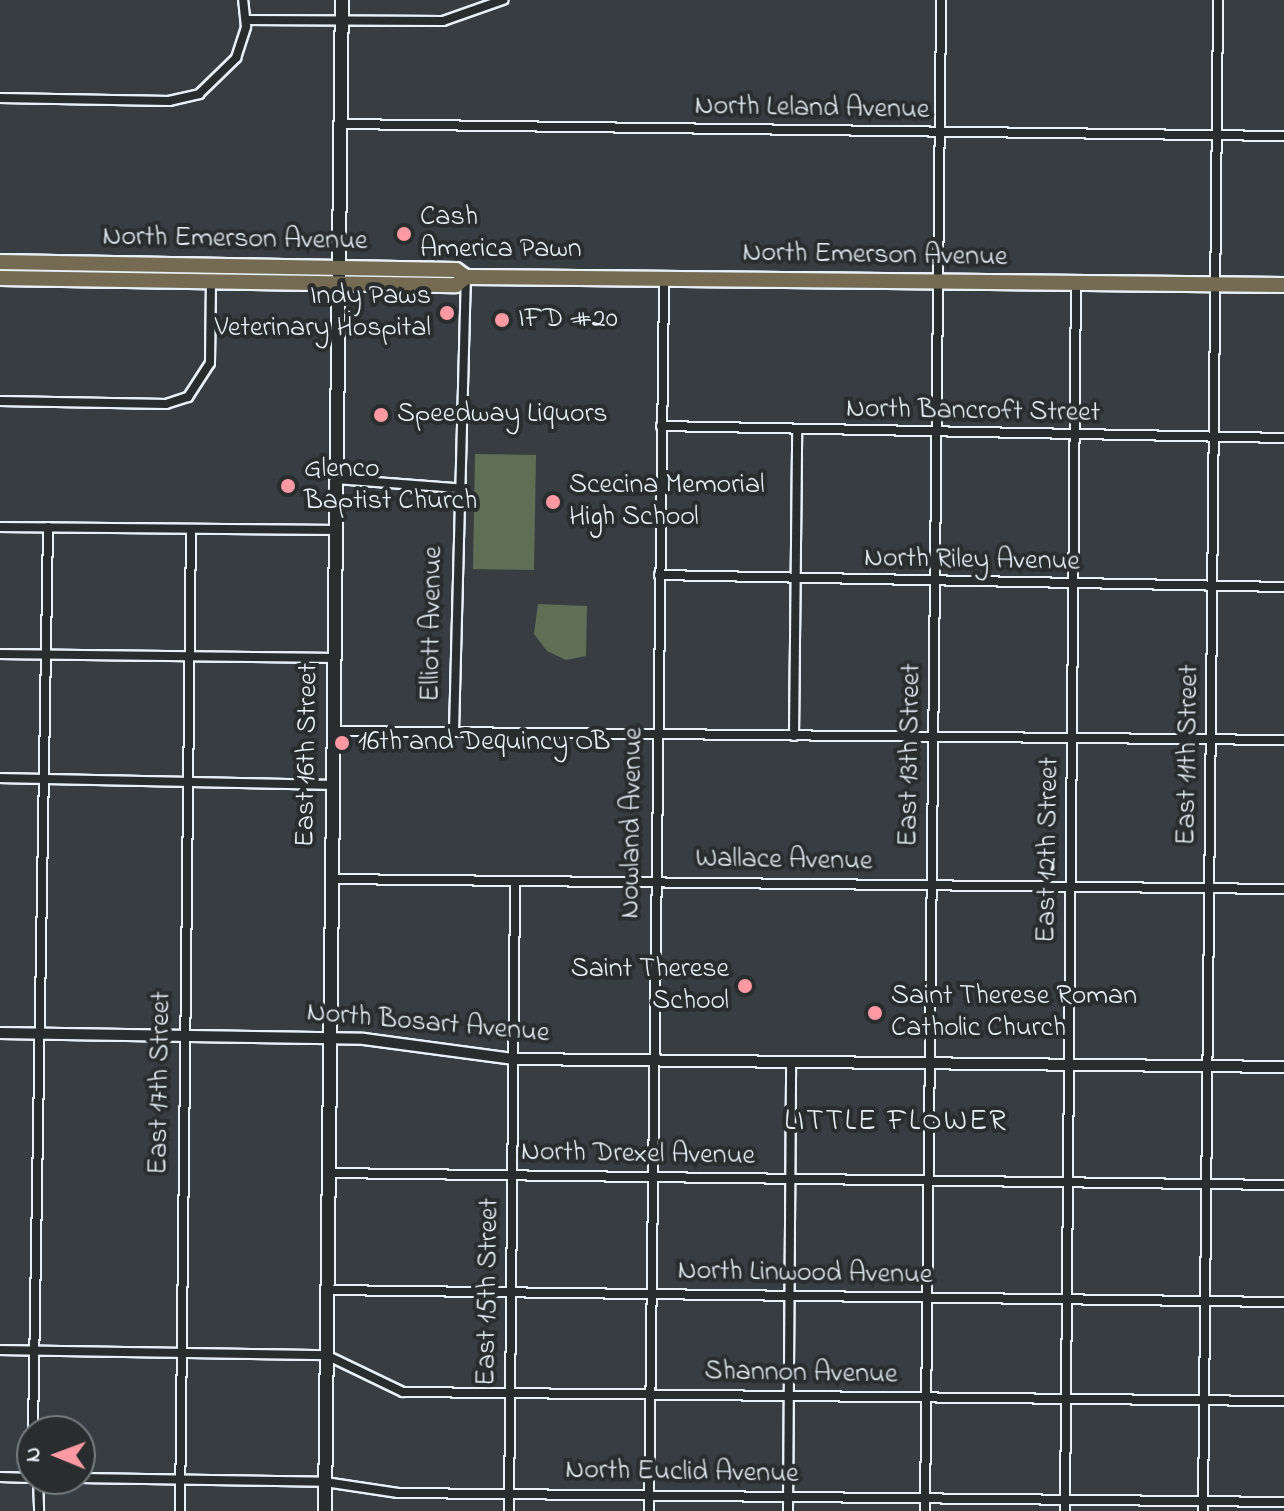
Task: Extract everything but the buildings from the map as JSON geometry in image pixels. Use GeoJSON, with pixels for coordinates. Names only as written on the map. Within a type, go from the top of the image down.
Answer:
{"type":"FeatureCollection","features":[{"type":"Feature","properties":{"kind":"main road","name":"East 16th Street"},"geometry":{"type":"LineString","coordinates":[[325,1511],[342,0]]}},
{"type":"Feature","properties":{"kind":"main road","name":"North Emerson Avenue"},"geometry":{"type":"LineString","coordinates":[[0,262],[339,276]]}},
{"type":"Feature","properties":{"kind":"main road","name":"North Emerson Avenue"},"geometry":{"type":"LineString","coordinates":[[0,278],[211,281],[456,270],[466,277],[1284,285]]}},
{"type":"Feature","properties":{"kind":"street"},"geometry":{"type":"LineString","coordinates":[[0,98],[192,97],[229,70],[246,20],[243,0]]}},
{"type":"Feature","properties":{"kind":"street"},"geometry":{"type":"LineString","coordinates":[[246,20],[443,21],[503,0]]}},
{"type":"Feature","properties":{"kind":"street","name":"East 13th Street"},"geometry":{"type":"LineString","coordinates":[[925,1511],[941,0]]}},
{"type":"Feature","properties":{"kind":"street","name":"East 11th Street"},"geometry":{"type":"LineString","coordinates":[[1203,1506],[1218,0]]}},
{"type":"Feature","properties":{"kind":"street","name":"North Leland Avenue"},"geometry":{"type":"LineString","coordinates":[[340,124],[1284,136]]}},
{"type":"Feature","properties":{"kind":"street","name":"Elliott Avenue"},"geometry":{"type":"LineString","coordinates":[[454,731],[457,488],[466,277]]}},
{"type":"Feature","properties":{"kind":"street","name":"Nowland Avenue"},"geometry":{"type":"LineString","coordinates":[[649,1511],[653,882],[664,280]]}},
{"type":"Feature","properties":{"kind":"street"},"geometry":{"type":"LineString","coordinates":[[0,401],[170,404],[192,394],[206,376],[211,281]]}},
{"type":"Feature","properties":{"kind":"street","name":"East 12th Street"},"geometry":{"type":"LineString","coordinates":[[1065,1511],[1076,285]]}},
{"type":"Feature","properties":{"kind":"street","name":"North Bancroft Street"},"geometry":{"type":"LineString","coordinates":[[661,426],[1284,438]]}},
{"type":"Feature","properties":{"kind":"street"},"geometry":{"type":"LineString","coordinates":[[794,736],[797,431]]}},
{"type":"Feature","properties":{"kind":"street"},"geometry":{"type":"LineString","coordinates":[[336,479],[457,488]]}},
{"type":"Feature","properties":{"kind":"street"},"geometry":{"type":"LineString","coordinates":[[0,527],[335,530]]}},
{"type":"Feature","properties":{"kind":"street"},"geometry":{"type":"LineString","coordinates":[[34,1415],[48,527]]}},
{"type":"Feature","properties":{"kind":"street","name":"East 17th Street"},"geometry":{"type":"LineString","coordinates":[[180,1511],[191,529]]}},
{"type":"Feature","properties":{"kind":"street","name":"North Riley Avenue"},"geometry":{"type":"LineString","coordinates":[[659,575],[934,583],[1284,587]]}},
{"type":"Feature","properties":{"kind":"street"},"geometry":{"type":"LineString","coordinates":[[0,654],[333,658]]}},
{"type":"Feature","properties":{"kind":"street"},"geometry":{"type":"LineString","coordinates":[[332,731],[1284,740]]}},
{"type":"Feature","properties":{"kind":"street"},"geometry":{"type":"LineString","coordinates":[[0,778],[332,785]]}},
{"type":"Feature","properties":{"kind":"street","name":"Wallace Avenue"},"geometry":{"type":"LineString","coordinates":[[330,879],[1284,889]]}},
{"type":"Feature","properties":{"kind":"street","name":"East 15th Street"},"geometry":{"type":"LineString","coordinates":[[509,1511],[515,881]]}},
{"type":"Feature","properties":{"kind":"street","name":"North Bosart Avenue"},"geometry":{"type":"LineString","coordinates":[[0,1033],[328,1038],[513,1059],[1284,1067]]}},
{"type":"Feature","properties":{"kind":"street"},"geometry":{"type":"LineString","coordinates":[[788,1511],[791,1062]]}},
{"type":"Feature","properties":{"kind":"street","name":"North Drexel Avenue"},"geometry":{"type":"LineString","coordinates":[[327,1173],[1284,1185]]}},
{"type":"Feature","properties":{"kind":"street","name":"North Linwood Avenue"},"geometry":{"type":"LineString","coordinates":[[326,1290],[1284,1302]]}},
{"type":"Feature","properties":{"kind":"street"},"geometry":{"type":"LineString","coordinates":[[0,1350],[326,1355]]}},
{"type":"Feature","properties":{"kind":"street","name":"Shannon Avenue"},"geometry":{"type":"LineString","coordinates":[[326,1355],[400,1391],[1284,1401]]}},
{"type":"Feature","properties":{"kind":"street","name":"North Euclid Avenue"},"geometry":{"type":"LineString","coordinates":[[96,1478],[325,1482],[398,1493],[1065,1500],[1203,1506],[1284,1502]]}},
{"type":"Feature","properties":{"kind":"green space"},"geometry":{"type":"Polygon","coordinates":[[[475,454],[536,455],[534,570],[473,569],[475,454]]]}},
{"type":"Feature","properties":{"kind":"green space"},"geometry":{"type":"Polygon","coordinates":[[[538,604],[587,606],[586,656],[566,660],[547,651],[534,634],[538,604]]]}},
{"type":"Feature","properties":{"kind":"place","name":"Cash America Pawn"},"geometry":{"type":"Point","coordinates":[404,234]}},
{"type":"Feature","properties":{"kind":"place","name":"Indy Paws Veterinary Hospital"},"geometry":{"type":"Point","coordinates":[447,313]}},
{"type":"Feature","properties":{"kind":"place","name":"IFD #20"},"geometry":{"type":"Point","coordinates":[502,320]}},
{"type":"Feature","properties":{"kind":"place","name":"Speedway Liquors"},"geometry":{"type":"Point","coordinates":[381,415]}},
{"type":"Feature","properties":{"kind":"place","name":"Glenco Baptist Church"},"geometry":{"type":"Point","coordinates":[288,486]}},
{"type":"Feature","properties":{"kind":"place","name":"Scecina Memorial High School"},"geometry":{"type":"Point","coordinates":[553,502]}},
{"type":"Feature","properties":{"kind":"place","name":"16th and Dequincy OB"},"geometry":{"type":"Point","coordinates":[342,743]}},
{"type":"Feature","properties":{"kind":"place","name":"Saint Therese School"},"geometry":{"type":"Point","coordinates":[745,986]}},
{"type":"Feature","properties":{"kind":"place","name":"Saint Therese Roman Catholic Church"},"geometry":{"type":"Point","coordinates":[875,1013]}},
{"type":"Feature","properties":{"kind":"district","name":"LITTLE FLOWER"},"geometry":{"type":"Point","coordinates":[896,1122]}}]}
